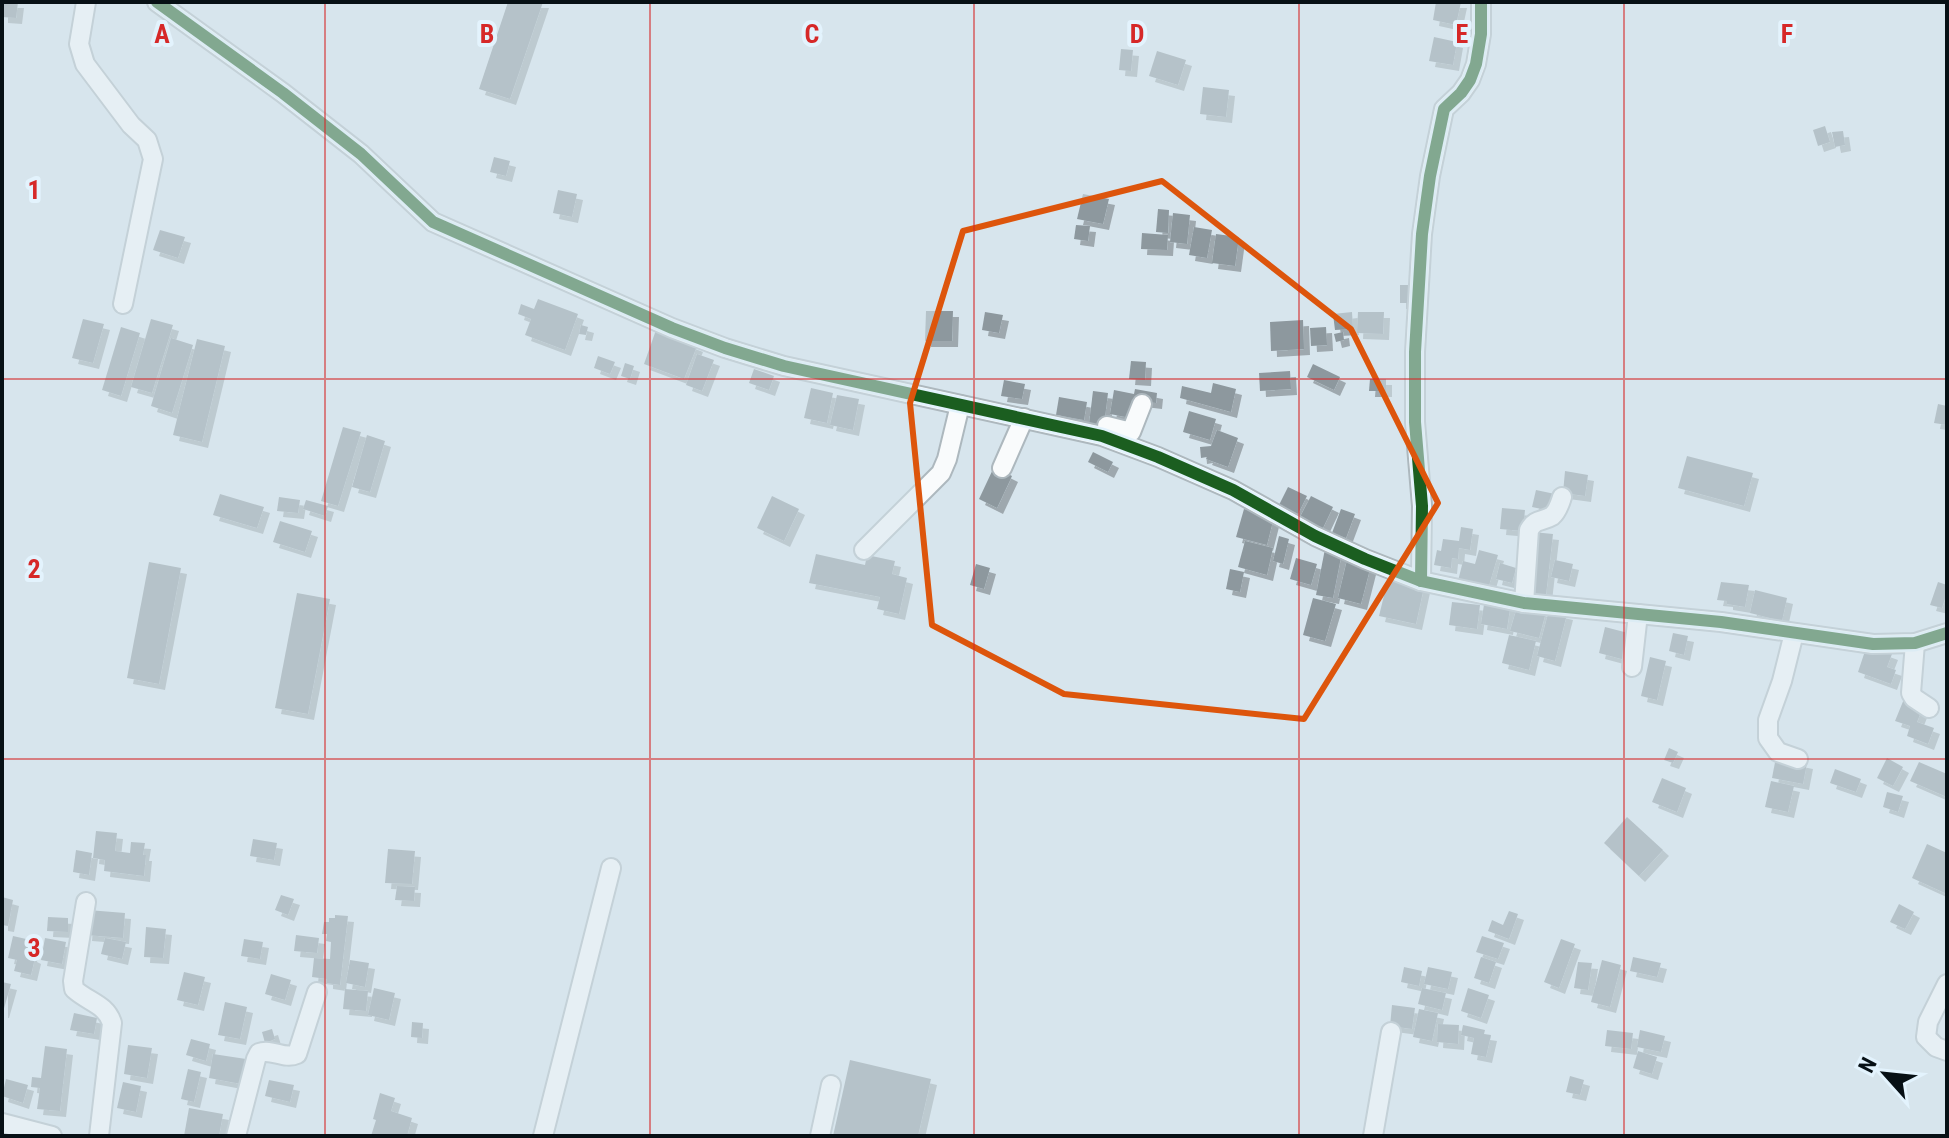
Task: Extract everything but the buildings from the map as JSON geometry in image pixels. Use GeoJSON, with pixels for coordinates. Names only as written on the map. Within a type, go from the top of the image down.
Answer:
{"type":"FeatureCollection","features":[{"type":"Feature","properties":{"kind":"street"},"geometry":{"type":"LineString","coordinates":[[86,2],[79,44],[85,64],[131,125],[147,140],[153,159],[123,304]]}},
{"type":"Feature","properties":{"kind":"street"},"geometry":{"type":"LineString","coordinates":[[157,2],[361,154],[433,222],[672,328],[725,348],[784,366],[1102,436],[1233,490],[1315,536],[1421,581],[1524,603],[1721,622],[1873,644],[1915,643],[1947,633]]}},
{"type":"Feature","properties":{"kind":"street"},"geometry":{"type":"LineString","coordinates":[[1421,581],[1422,506],[1415,422],[1415,352],[1422,234],[1444,109],[1461,93],[1476,64],[1481,34],[1481,2]]}},
{"type":"Feature","properties":{"kind":"street"},"geometry":{"type":"LineString","coordinates":[[1102,436],[1107,426],[1131,432],[1142,404]]}},
{"type":"Feature","properties":{"kind":"street"},"geometry":{"type":"LineString","coordinates":[[864,550],[941,473],[960,405]]}},
{"type":"Feature","properties":{"kind":"street"},"geometry":{"type":"LineString","coordinates":[[1002,468],[1024,418]]}},
{"type":"Feature","properties":{"kind":"street"},"geometry":{"type":"LineString","coordinates":[[1524,603],[1529,530],[1535,522],[1551,516],[1562,497]]}},
{"type":"Feature","properties":{"kind":"street"},"geometry":{"type":"LineString","coordinates":[[1632,667],[1638,614]]}},
{"type":"Feature","properties":{"kind":"street"},"geometry":{"type":"LineString","coordinates":[[1794,633],[1768,720],[1768,738],[1778,752],[1798,759]]}},
{"type":"Feature","properties":{"kind":"street"},"geometry":{"type":"LineString","coordinates":[[1915,643],[1911,693],[1929,708]]}},
{"type":"Feature","properties":{"kind":"street"},"geometry":{"type":"LineString","coordinates":[[543,1136],[611,868]]}},
{"type":"Feature","properties":{"kind":"street"},"geometry":{"type":"LineString","coordinates":[[86,902],[74,989],[103,1008],[112,1023],[99,1136]]}},
{"type":"Feature","properties":{"kind":"street"},"geometry":{"type":"LineString","coordinates":[[1947,984],[1928,1022],[1926,1037],[1936,1047],[1947,1051]]}},
{"type":"Feature","properties":{"kind":"street"},"geometry":{"type":"LineString","coordinates":[[236,1136],[259,1053],[265,1051],[291,1057],[297,1054],[317,992]]}},
{"type":"Feature","properties":{"kind":"street"},"geometry":{"type":"LineString","coordinates":[[1373,1136],[1391,1032]]}},
{"type":"Feature","properties":{"kind":"street"},"geometry":{"type":"LineString","coordinates":[[820,1136],[831,1085]]}},
{"type":"Feature","properties":{"kind":"street"},"geometry":{"type":"LineString","coordinates":[[13,1129],[52,1136]]}},
{"type":"Feature","properties":{"kind":"highlighted area"},"geometry":{"type":"Polygon","coordinates":[[[1162,181],[1351,329],[1438,503],[1304,719],[1064,694],[932,625],[910,403],[963,231],[1162,181]]]}},
{"type":"Feature","properties":{"kind":"cycle path"},"geometry":{"type":"LineString","coordinates":[[157,2],[361,154],[433,222],[672,328],[725,348],[784,366],[1102,436],[1233,490],[1315,536],[1421,581],[1524,603],[1721,622],[1873,644],[1915,643],[1947,633]]}},
{"type":"Feature","properties":{"kind":"cycle path"},"geometry":{"type":"LineString","coordinates":[[1421,581],[1422,506],[1415,422],[1415,352],[1422,234],[1444,109],[1461,93],[1476,64],[1481,34],[1481,2]]}}]}
